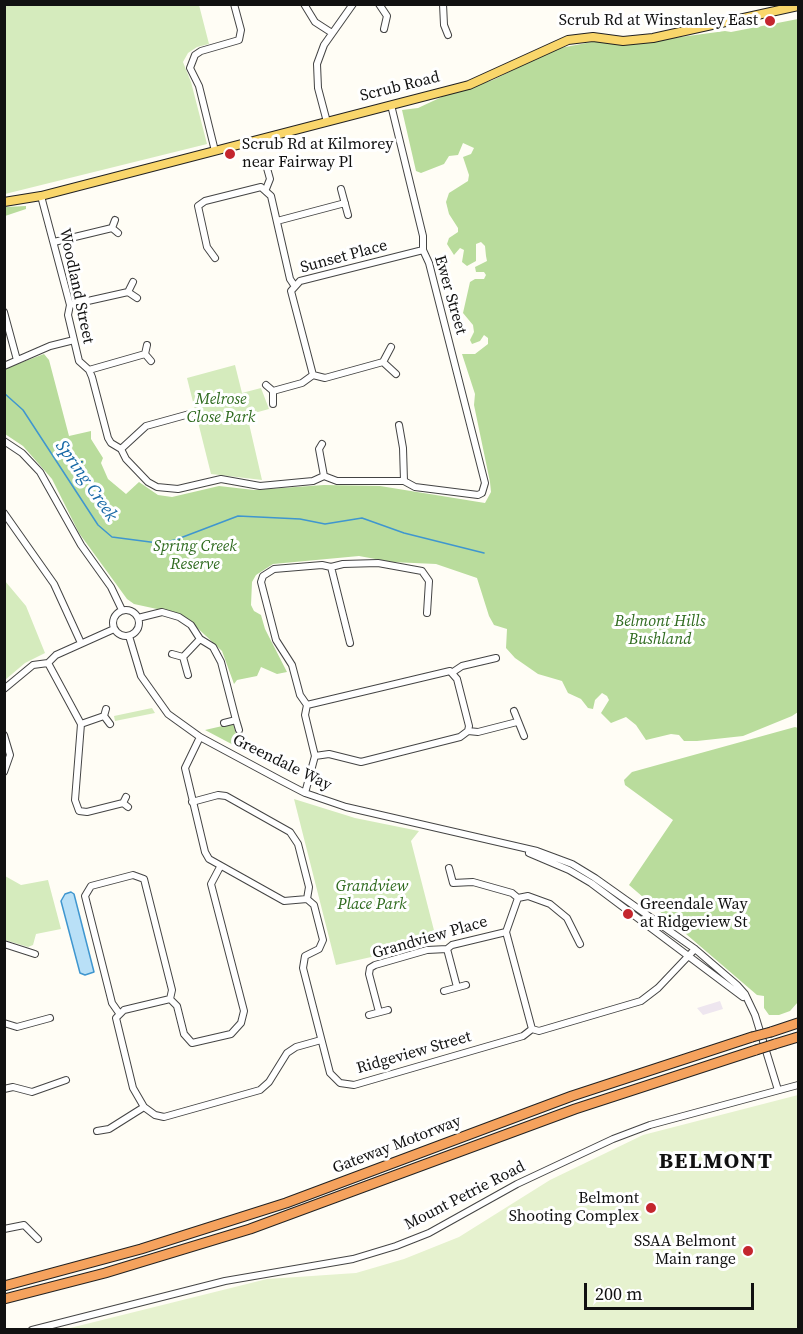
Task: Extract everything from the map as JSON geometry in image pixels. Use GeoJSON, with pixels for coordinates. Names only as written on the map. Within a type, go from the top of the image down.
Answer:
{"type":"FeatureCollection","features":[{"type":"Feature","properties":{"kind":"highway","name":"Gateway Motorway"},"geometry":{"type":"LineString","coordinates":[[4,1286],[151,1246],[286,1203],[553,1102],[798,1023]]}},
{"type":"Feature","properties":{"kind":"highway","name":"Gateway Motorway"},"geometry":{"type":"LineString","coordinates":[[4,1299],[105,1273],[250,1229],[575,1109],[798,1038]]}},
{"type":"Feature","properties":{"kind":"main road","name":"Scrub Road"},"geometry":{"type":"LineString","coordinates":[[4,202],[41,196],[483,81],[568,40],[592,37],[623,41],[652,38],[798,6]]}},
{"type":"Feature","properties":{"kind":"street"},"geometry":{"type":"LineString","coordinates":[[215,151],[199,86],[190,68],[195,55],[201,51],[239,40],[241,30],[234,4]]}},
{"type":"Feature","properties":{"kind":"street"},"geometry":{"type":"LineString","coordinates":[[304,4],[315,22],[332,33]]}},
{"type":"Feature","properties":{"kind":"street"},"geometry":{"type":"LineString","coordinates":[[327,122],[318,88],[317,64],[332,33],[353,4]]}},
{"type":"Feature","properties":{"kind":"street"},"geometry":{"type":"LineString","coordinates":[[379,4],[387,16],[384,29]]}},
{"type":"Feature","properties":{"kind":"street"},"geometry":{"type":"LineString","coordinates":[[443,4],[444,25],[448,35]]}},
{"type":"Feature","properties":{"kind":"street","name":"Ewer Street"},"geometry":{"type":"LineString","coordinates":[[391,105],[423,236],[423,250],[429,263],[485,483],[482,493]]}},
{"type":"Feature","properties":{"kind":"street"},"geometry":{"type":"LineString","coordinates":[[266,161],[270,179],[266,189]]}},
{"type":"Feature","properties":{"kind":"street"},"geometry":{"type":"LineString","coordinates":[[215,258],[207,247],[198,206],[205,201],[257,188],[266,189],[271,196],[290,279],[294,285]]}},
{"type":"Feature","properties":{"kind":"street"},"geometry":{"type":"LineString","coordinates":[[341,189],[348,215]]}},
{"type":"Feature","properties":{"kind":"street","name":"Woodland Street"},"geometry":{"type":"LineString","coordinates":[[41,196],[70,305],[68,315],[79,362],[89,370],[108,438],[121,449],[126,459],[148,482],[169,489],[221,479],[260,486],[313,481],[324,476],[337,481],[404,481],[415,487],[474,496],[482,493]]}},
{"type":"Feature","properties":{"kind":"street"},"geometry":{"type":"LineString","coordinates":[[277,221],[345,203]]}},
{"type":"Feature","properties":{"kind":"street"},"geometry":{"type":"LineString","coordinates":[[112,228],[115,220]]}},
{"type":"Feature","properties":{"kind":"street"},"geometry":{"type":"LineString","coordinates":[[54,242],[112,228]]}},
{"type":"Feature","properties":{"kind":"street"},"geometry":{"type":"LineString","coordinates":[[112,228],[118,233]]}},
{"type":"Feature","properties":{"kind":"street","name":"Sunset Place"},"geometry":{"type":"LineString","coordinates":[[313,375],[291,296],[294,285],[306,279],[423,250]]}},
{"type":"Feature","properties":{"kind":"street"},"geometry":{"type":"LineString","coordinates":[[128,292],[133,282]]}},
{"type":"Feature","properties":{"kind":"street"},"geometry":{"type":"LineString","coordinates":[[70,305],[128,292],[137,298]]}},
{"type":"Feature","properties":{"kind":"street"},"geometry":{"type":"LineString","coordinates":[[4,312],[17,360]]}},
{"type":"Feature","properties":{"kind":"street"},"geometry":{"type":"LineString","coordinates":[[4,366],[50,346],[74,340]]}},
{"type":"Feature","properties":{"kind":"street"},"geometry":{"type":"LineString","coordinates":[[144,354],[147,345]]}},
{"type":"Feature","properties":{"kind":"street"},"geometry":{"type":"LineString","coordinates":[[273,391],[302,383],[313,375],[325,378],[383,362],[391,346]]}},
{"type":"Feature","properties":{"kind":"street"},"geometry":{"type":"LineString","coordinates":[[89,370],[144,354]]}},
{"type":"Feature","properties":{"kind":"street"},"geometry":{"type":"LineString","coordinates":[[144,354],[151,361]]}},
{"type":"Feature","properties":{"kind":"street"},"geometry":{"type":"LineString","coordinates":[[383,362],[396,374]]}},
{"type":"Feature","properties":{"kind":"street"},"geometry":{"type":"LineString","coordinates":[[266,385],[273,391],[273,404]]}},
{"type":"Feature","properties":{"kind":"street"},"geometry":{"type":"LineString","coordinates":[[121,449],[146,426],[176,421],[193,413]]}},
{"type":"Feature","properties":{"kind":"street"},"geometry":{"type":"LineString","coordinates":[[399,425],[403,448],[404,481]]}},
{"type":"Feature","properties":{"kind":"street"},"geometry":{"type":"LineString","coordinates":[[4,441],[22,453],[40,472],[81,545],[107,582],[122,610]]}},
{"type":"Feature","properties":{"kind":"street"},"geometry":{"type":"LineString","coordinates":[[322,444],[319,449],[324,476]]}},
{"type":"Feature","properties":{"kind":"street"},"geometry":{"type":"LineString","coordinates":[[4,513],[54,584],[81,643]]}},
{"type":"Feature","properties":{"kind":"street"},"geometry":{"type":"LineString","coordinates":[[308,705],[300,695],[292,665],[276,640],[261,582],[266,572],[274,569],[322,565],[331,567],[343,564],[378,564],[425,573],[429,581],[427,613]]}},
{"type":"Feature","properties":{"kind":"street"},"geometry":{"type":"LineString","coordinates":[[331,567],[351,643]]}},
{"type":"Feature","properties":{"kind":"street"},"geometry":{"type":"LineString","coordinates":[[122,610],[130,610],[138,618],[138,627],[129,636],[121,635],[114,629],[114,618],[122,610]]}},
{"type":"Feature","properties":{"kind":"street"},"geometry":{"type":"LineString","coordinates":[[138,618],[162,612],[179,617],[191,625],[200,639],[208,642],[218,653],[239,730]]}},
{"type":"Feature","properties":{"kind":"street"},"geometry":{"type":"LineString","coordinates":[[4,689],[27,669],[39,663],[48,663],[56,655],[114,629]]}},
{"type":"Feature","properties":{"kind":"street","name":"Greendale Way"},"geometry":{"type":"LineString","coordinates":[[129,636],[137,665],[151,693],[168,714],[200,737],[305,793],[346,807],[513,847],[584,878],[692,952],[750,1004],[778,1090]]}},
{"type":"Feature","properties":{"kind":"street"},"geometry":{"type":"LineString","coordinates":[[183,657],[200,639]]}},
{"type":"Feature","properties":{"kind":"street"},"geometry":{"type":"LineString","coordinates":[[172,654],[183,657]]}},
{"type":"Feature","properties":{"kind":"street"},"geometry":{"type":"LineString","coordinates":[[183,657],[188,675]]}},
{"type":"Feature","properties":{"kind":"street"},"geometry":{"type":"LineString","coordinates":[[308,705],[445,671],[453,672],[462,666],[496,658]]}},
{"type":"Feature","properties":{"kind":"street"},"geometry":{"type":"LineString","coordinates":[[48,663],[81,724],[75,800],[79,810],[87,812],[126,803]]}},
{"type":"Feature","properties":{"kind":"street"},"geometry":{"type":"LineString","coordinates":[[453,672],[458,679],[468,721],[468,731]]}},
{"type":"Feature","properties":{"kind":"street"},"geometry":{"type":"LineString","coordinates":[[305,793],[315,756],[305,715],[308,705]]}},
{"type":"Feature","properties":{"kind":"street"},"geometry":{"type":"LineString","coordinates":[[514,711],[524,736]]}},
{"type":"Feature","properties":{"kind":"street"},"geometry":{"type":"LineString","coordinates":[[81,724],[105,713],[110,724]]}},
{"type":"Feature","properties":{"kind":"street"},"geometry":{"type":"LineString","coordinates":[[224,723],[236,720]]}},
{"type":"Feature","properties":{"kind":"street"},"geometry":{"type":"LineString","coordinates":[[315,756],[328,754],[361,762],[460,737],[468,731],[478,732],[517,722]]}},
{"type":"Feature","properties":{"kind":"street"},"geometry":{"type":"LineString","coordinates":[[4,735],[10,755],[4,772]]}},
{"type":"Feature","properties":{"kind":"street"},"geometry":{"type":"LineString","coordinates":[[192,802],[218,795],[226,796],[290,832],[298,844],[309,887],[306,899],[284,901],[220,867],[205,852],[192,802],[184,768],[200,737]]}},
{"type":"Feature","properties":{"kind":"street"},"geometry":{"type":"LineString","coordinates":[[170,999],[177,1006],[184,1034],[192,1043],[231,1034],[241,1023],[244,1011],[212,884],[220,867]]}},
{"type":"Feature","properties":{"kind":"street"},"geometry":{"type":"LineString","coordinates":[[449,868],[453,883],[473,882],[512,893],[518,897],[528,896],[550,904],[567,918],[580,944]]}},
{"type":"Feature","properties":{"kind":"street"},"geometry":{"type":"LineString","coordinates":[[170,999],[172,990],[144,879],[133,875],[91,886],[85,896],[112,1003],[119,1012],[117,1024],[130,1077],[144,1107],[155,1115],[164,1117],[255,1092],[269,1082],[287,1053],[296,1047],[321,1040]]}},
{"type":"Feature","properties":{"kind":"street"},"geometry":{"type":"LineString","coordinates":[[518,897],[506,932],[532,1029]]}},
{"type":"Feature","properties":{"kind":"street","name":"Ridgeview Street"},"geometry":{"type":"LineString","coordinates":[[306,899],[314,905],[323,940],[319,949],[305,956],[302,964],[330,1073],[334,1079],[347,1086],[523,1036],[532,1029],[539,1030],[641,1001],[692,952]]}},
{"type":"Feature","properties":{"kind":"street","name":"Grandview Place"},"geometry":{"type":"LineString","coordinates":[[380,1012],[370,968],[427,950],[447,950],[452,945],[506,932]]}},
{"type":"Feature","properties":{"kind":"street"},"geometry":{"type":"LineString","coordinates":[[4,944],[35,954]]}},
{"type":"Feature","properties":{"kind":"street"},"geometry":{"type":"LineString","coordinates":[[447,950],[457,987]]}},
{"type":"Feature","properties":{"kind":"street"},"geometry":{"type":"LineString","coordinates":[[444,991],[466,985]]}},
{"type":"Feature","properties":{"kind":"street"},"geometry":{"type":"LineString","coordinates":[[119,1012],[170,999]]}},
{"type":"Feature","properties":{"kind":"street"},"geometry":{"type":"LineString","coordinates":[[369,1015],[388,1010]]}},
{"type":"Feature","properties":{"kind":"street"},"geometry":{"type":"LineString","coordinates":[[4,1023],[16,1027],[50,1018]]}},
{"type":"Feature","properties":{"kind":"street"},"geometry":{"type":"LineString","coordinates":[[4,1089],[13,1087],[32,1092],[66,1080]]}},
{"type":"Feature","properties":{"kind":"street","name":"Mount Petrie Road"},"geometry":{"type":"LineString","coordinates":[[32,1329],[225,1281],[353,1259],[396,1246],[429,1233],[517,1184],[613,1139],[650,1125],[798,1085]]}},
{"type":"Feature","properties":{"kind":"street"},"geometry":{"type":"LineString","coordinates":[[97,1131],[109,1129],[144,1107]]}},
{"type":"Feature","properties":{"kind":"street"},"geometry":{"type":"LineString","coordinates":[[4,1229],[24,1225],[38,1239]]}},
{"type":"Feature","properties":{"kind":"shaded area"},"geometry":{"type":"Polygon","coordinates":[[[720,1001],[723,1009],[703,1015],[697,1008],[720,1001]]]}},
{"type":"Feature","properties":{"kind":"green space"},"geometry":{"type":"Polygon","coordinates":[[[4,5],[199,5],[209,44],[197,47],[188,53],[183,62],[191,82],[207,144],[5,194],[4,5]]]}},
{"type":"Feature","properties":{"kind":"green space"},"geometry":{"type":"Polygon","coordinates":[[[798,19],[798,712],[792,716],[743,736],[684,741],[679,735],[671,734],[646,740],[636,725],[626,717],[611,723],[601,713],[609,700],[607,696],[602,693],[595,700],[593,709],[588,708],[581,699],[568,693],[562,681],[538,674],[515,658],[506,648],[507,629],[494,625],[489,616],[477,578],[436,564],[392,562],[359,556],[273,564],[256,575],[252,582],[251,605],[254,611],[261,615],[265,629],[287,672],[277,674],[261,667],[257,676],[237,680],[234,684],[222,651],[190,621],[180,614],[134,604],[127,599],[79,533],[52,479],[23,446],[5,434],[4,369],[44,354],[49,360],[69,436],[91,431],[91,439],[103,458],[101,463],[108,479],[126,494],[139,482],[158,495],[172,497],[219,486],[254,490],[324,485],[380,486],[485,503],[491,492],[490,482],[474,405],[475,394],[462,354],[475,354],[488,344],[488,338],[484,335],[480,341],[472,344],[470,340],[474,332],[473,325],[463,313],[470,282],[475,279],[484,279],[486,275],[484,272],[476,272],[475,267],[487,261],[485,246],[481,242],[476,244],[476,261],[467,266],[462,262],[464,250],[460,248],[454,255],[447,244],[449,238],[458,232],[458,228],[449,214],[446,202],[449,193],[468,181],[469,175],[463,157],[471,154],[474,148],[463,143],[458,155],[449,156],[444,164],[421,173],[416,171],[402,110],[418,108],[446,95],[493,80],[555,49],[597,41],[629,44],[731,32],[798,19]]]}},
{"type":"Feature","properties":{"kind":"green space"},"geometry":{"type":"Polygon","coordinates":[[[26,206],[26,209],[5,216],[5,207],[26,206]]]}},
{"type":"Feature","properties":{"kind":"green space","name":"Melrose Close Park"},"geometry":{"type":"Polygon","coordinates":[[[235,365],[242,393],[261,388],[269,409],[247,415],[262,480],[211,474],[187,378],[235,365]]]}},
{"type":"Feature","properties":{"kind":"green space"},"geometry":{"type":"Polygon","coordinates":[[[5,581],[26,606],[45,653],[25,663],[5,680],[5,581]]]}},
{"type":"Feature","properties":{"kind":"green space"},"geometry":{"type":"Polygon","coordinates":[[[152,708],[155,713],[115,721],[114,716],[152,708]]]}},
{"type":"Feature","properties":{"kind":"green space"},"geometry":{"type":"Polygon","coordinates":[[[231,724],[233,724],[241,749],[205,730],[231,724]]]}},
{"type":"Feature","properties":{"kind":"green space"},"geometry":{"type":"Polygon","coordinates":[[[798,728],[798,1002],[790,1011],[779,1015],[769,1015],[764,1008],[764,996],[757,995],[629,885],[673,820],[625,785],[624,780],[632,772],[798,728]]]}},
{"type":"Feature","properties":{"kind":"green space","name":"Grandview Place Park"},"geometry":{"type":"Polygon","coordinates":[[[294,799],[355,818],[419,831],[411,841],[437,942],[336,965],[294,799]]]}},
{"type":"Feature","properties":{"kind":"green space"},"geometry":{"type":"Polygon","coordinates":[[[5,876],[21,885],[48,880],[61,929],[36,934],[33,945],[28,947],[5,940],[5,876]]]}},
{"type":"Feature","properties":{"kind":"green space","name":"Belmont Shooting Complex"},"geometry":{"type":"Polygon","coordinates":[[[798,1095],[798,1329],[66,1329],[267,1279],[356,1273],[404,1259],[459,1237],[550,1180],[643,1135],[798,1095]]]}},
{"type":"Feature","properties":{"kind":"water"},"geometry":{"type":"Polygon","coordinates":[[[71,892],[74,894],[94,972],[85,975],[80,973],[61,901],[65,894],[71,892]]]}},
{"type":"Feature","properties":{"kind":"waterway","name":"Spring Creek"},"geometry":{"type":"LineString","coordinates":[[4,393],[23,410],[98,525],[112,537],[158,543],[175,540],[238,516],[300,519],[325,524],[362,518],[404,533],[484,553]]}},
{"type":"Feature","properties":{"kind":"place","name":"Scrub Rd at Winstanley East"},"geometry":{"type":"Point","coordinates":[770,21]}},
{"type":"Feature","properties":{"kind":"place","name":"Scrub Rd at Kilmorey near Fairway Pl"},"geometry":{"type":"Point","coordinates":[230,154]}},
{"type":"Feature","properties":{"kind":"place","name":"Greendale Way at Ridgeview St"},"geometry":{"type":"Point","coordinates":[628,914]}},
{"type":"Feature","properties":{"kind":"place","name":"Belmont Shooting Complex"},"geometry":{"type":"Point","coordinates":[651,1208]}},
{"type":"Feature","properties":{"kind":"place","name":"SSAA Belmont Main range"},"geometry":{"type":"Point","coordinates":[748,1251]}},
{"type":"Feature","properties":{"kind":"district","name":"BELMONT"},"geometry":{"type":"Point","coordinates":[716,1162]}},
{"type":"Feature","properties":{"kind":"park label","name":"Spring Creek Reserve"},"geometry":{"type":"Point","coordinates":[195,556]}},
{"type":"Feature","properties":{"kind":"park label","name":"Belmont Hills Bushland"},"geometry":{"type":"Point","coordinates":[660,631]}}]}
